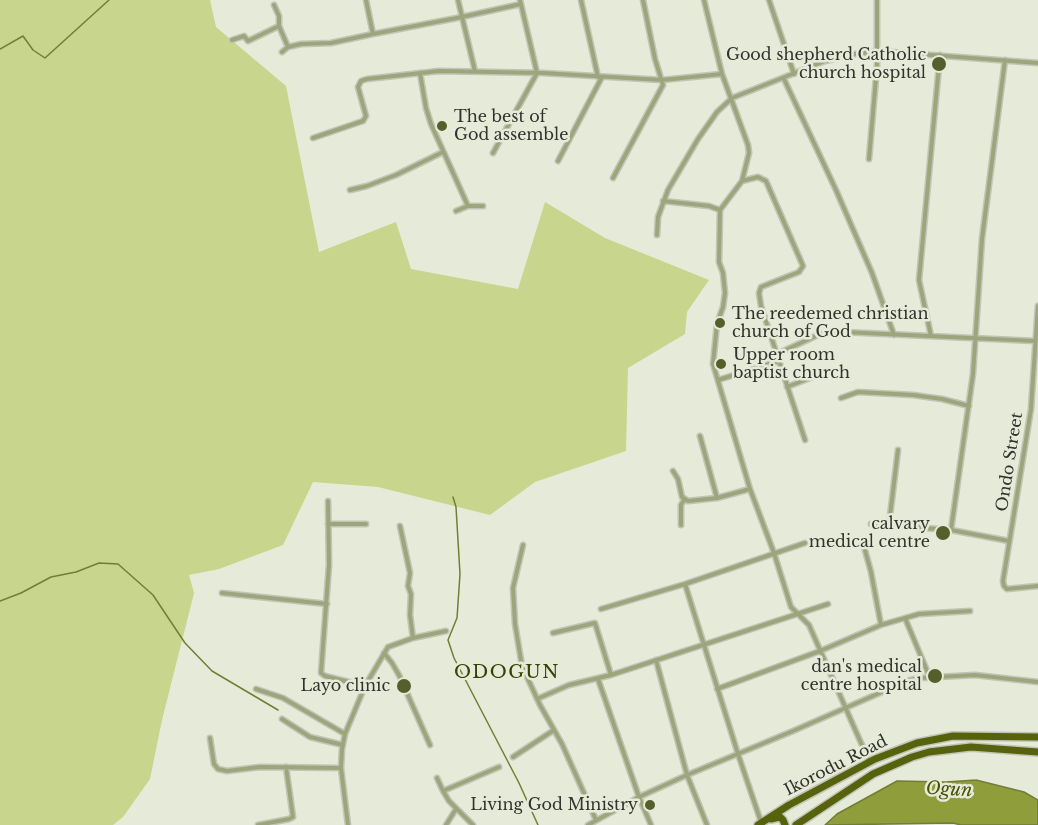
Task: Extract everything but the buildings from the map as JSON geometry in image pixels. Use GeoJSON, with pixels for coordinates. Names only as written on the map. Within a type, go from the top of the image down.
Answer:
{"type":"FeatureCollection","features":[{"type":"Feature","properties":{"kind":"highway","name":"Ikorodu Road"},"geometry":{"type":"LineString","coordinates":[[759,824],[789,805],[892,752],[937,738],[991,735],[1038,736]]}},
{"type":"Feature","properties":{"kind":"highway","name":"Ikorodu Road"},"geometry":{"type":"LineString","coordinates":[[796,825],[873,774],[921,754],[971,747],[1038,752]]}},
{"type":"Feature","properties":{"kind":"highway"},"geometry":{"type":"LineString","coordinates":[[759,824],[780,818],[785,825]]}},
{"type":"Feature","properties":{"kind":"street"},"geometry":{"type":"LineString","coordinates":[[366,0],[373,34]]}},
{"type":"Feature","properties":{"kind":"street"},"geometry":{"type":"LineString","coordinates":[[458,0],[475,71]]}},
{"type":"Feature","properties":{"kind":"street"},"geometry":{"type":"LineString","coordinates":[[558,161],[600,77],[581,0]]}},
{"type":"Feature","properties":{"kind":"street"},"geometry":{"type":"LineString","coordinates":[[613,178],[663,85],[655,59],[643,0]]}},
{"type":"Feature","properties":{"kind":"street"},"geometry":{"type":"LineString","coordinates":[[704,0],[722,74],[749,153],[742,181],[720,210],[719,262],[723,273],[725,293],[712,356],[750,489],[791,607],[809,625],[869,762]]}},
{"type":"Feature","properties":{"kind":"street"},"geometry":{"type":"LineString","coordinates":[[769,0],[794,74]]}},
{"type":"Feature","properties":{"kind":"street"},"geometry":{"type":"LineString","coordinates":[[869,159],[878,51],[877,0]]}},
{"type":"Feature","properties":{"kind":"street"},"geometry":{"type":"LineString","coordinates":[[282,52],[288,47],[311,42],[331,43],[462,17],[520,2],[537,73],[494,153]]}},
{"type":"Feature","properties":{"kind":"street"},"geometry":{"type":"LineString","coordinates":[[274,5],[279,16],[279,26],[288,47]]}},
{"type":"Feature","properties":{"kind":"street"},"geometry":{"type":"LineString","coordinates":[[232,40],[244,36],[248,41],[279,26]]}},
{"type":"Feature","properties":{"kind":"street"},"geometry":{"type":"LineString","coordinates":[[657,235],[658,217],[663,201],[698,139],[717,112],[732,98],[835,58],[878,51],[1038,63]]}},
{"type":"Feature","properties":{"kind":"street"},"geometry":{"type":"LineString","coordinates":[[931,336],[919,280],[940,55]]}},
{"type":"Feature","properties":{"kind":"street"},"geometry":{"type":"LineString","coordinates":[[951,530],[969,406],[982,239],[1005,60]]}},
{"type":"Feature","properties":{"kind":"street"},"geometry":{"type":"LineString","coordinates":[[313,138],[363,121],[366,116],[358,87],[361,81],[420,73],[475,71],[662,80],[722,74]]}},
{"type":"Feature","properties":{"kind":"street"},"geometry":{"type":"LineString","coordinates":[[420,73],[426,108],[468,206]]}},
{"type":"Feature","properties":{"kind":"street"},"geometry":{"type":"LineString","coordinates":[[784,79],[872,273],[894,335]]}},
{"type":"Feature","properties":{"kind":"street"},"geometry":{"type":"LineString","coordinates":[[350,190],[396,175],[443,152]]}},
{"type":"Feature","properties":{"kind":"street"},"geometry":{"type":"LineString","coordinates":[[742,181],[758,177],[766,181],[803,266],[799,272],[767,284],[759,290],[761,306],[805,440]]}},
{"type":"Feature","properties":{"kind":"street"},"geometry":{"type":"LineString","coordinates":[[663,201],[709,206],[720,210]]}},
{"type":"Feature","properties":{"kind":"street"},"geometry":{"type":"LineString","coordinates":[[456,211],[468,206],[483,206]]}},
{"type":"Feature","properties":{"kind":"street","name":"Ondo Street"},"geometry":{"type":"LineString","coordinates":[[1038,306],[1031,409],[1009,541],[1004,586],[1011,589],[1038,586]]}},
{"type":"Feature","properties":{"kind":"street"},"geometry":{"type":"LineString","coordinates":[[777,354],[820,334],[843,332],[1035,341]]}},
{"type":"Feature","properties":{"kind":"street"},"geometry":{"type":"LineString","coordinates":[[718,380],[779,361]]}},
{"type":"Feature","properties":{"kind":"street"},"geometry":{"type":"LineString","coordinates":[[787,387],[825,372]]}},
{"type":"Feature","properties":{"kind":"street"},"geometry":{"type":"LineString","coordinates":[[841,398],[858,392],[913,395],[969,406]]}},
{"type":"Feature","properties":{"kind":"street"},"geometry":{"type":"LineString","coordinates":[[700,436],[717,498]]}},
{"type":"Feature","properties":{"kind":"street"},"geometry":{"type":"LineString","coordinates":[[889,524],[898,450]]}},
{"type":"Feature","properties":{"kind":"street"},"geometry":{"type":"LineString","coordinates":[[673,471],[678,479],[684,500],[681,505],[681,525]]}},
{"type":"Feature","properties":{"kind":"street"},"geometry":{"type":"LineString","coordinates":[[684,500],[717,498],[750,489]]}},
{"type":"Feature","properties":{"kind":"street"},"geometry":{"type":"LineString","coordinates":[[328,501],[329,566],[321,673],[365,686]]}},
{"type":"Feature","properties":{"kind":"street"},"geometry":{"type":"LineString","coordinates":[[328,524],[366,524]]}},
{"type":"Feature","properties":{"kind":"street"},"geometry":{"type":"LineString","coordinates":[[871,524],[951,530],[1009,541]]}},
{"type":"Feature","properties":{"kind":"street"},"geometry":{"type":"LineString","coordinates":[[400,526],[410,573],[408,586],[411,594],[410,615],[413,638]]}},
{"type":"Feature","properties":{"kind":"street"},"geometry":{"type":"LineString","coordinates":[[601,609],[685,584],[805,543]]}},
{"type":"Feature","properties":{"kind":"street"},"geometry":{"type":"LineString","coordinates":[[863,543],[881,625]]}},
{"type":"Feature","properties":{"kind":"street"},"geometry":{"type":"LineString","coordinates":[[522,545],[513,588],[515,624],[522,666],[562,744],[596,820]]}},
{"type":"Feature","properties":{"kind":"street"},"geometry":{"type":"LineString","coordinates":[[685,584],[759,824]]}},
{"type":"Feature","properties":{"kind":"street"},"geometry":{"type":"LineString","coordinates":[[222,593],[327,604]]}},
{"type":"Feature","properties":{"kind":"street"},"geometry":{"type":"LineString","coordinates":[[537,699],[569,685],[611,675],[828,604]]}},
{"type":"Feature","properties":{"kind":"street"},"geometry":{"type":"LineString","coordinates":[[717,688],[820,651],[881,625],[919,614],[970,610]]}},
{"type":"Feature","properties":{"kind":"street"},"geometry":{"type":"LineString","coordinates":[[905,618],[930,678]]}},
{"type":"Feature","properties":{"kind":"street"},"geometry":{"type":"LineString","coordinates":[[553,633],[595,623],[611,675]]}},
{"type":"Feature","properties":{"kind":"street"},"geometry":{"type":"LineString","coordinates":[[348,825],[341,768],[343,745],[345,734],[365,686],[383,652],[394,643],[446,631]]}},
{"type":"Feature","properties":{"kind":"street"},"geometry":{"type":"LineString","coordinates":[[383,652],[399,675],[430,745]]}},
{"type":"Feature","properties":{"kind":"street"},"geometry":{"type":"LineString","coordinates":[[656,660],[687,775],[707,825]]}},
{"type":"Feature","properties":{"kind":"street"},"geometry":{"type":"LineString","coordinates":[[590,825],[639,797],[687,775],[907,681],[919,678],[975,675],[1038,682]]}},
{"type":"Feature","properties":{"kind":"street"},"geometry":{"type":"LineString","coordinates":[[598,679],[651,825]]}},
{"type":"Feature","properties":{"kind":"street"},"geometry":{"type":"LineString","coordinates":[[256,688],[283,698],[345,734]]}},
{"type":"Feature","properties":{"kind":"street"},"geometry":{"type":"LineString","coordinates":[[282,719],[310,737],[343,745]]}},
{"type":"Feature","properties":{"kind":"street"},"geometry":{"type":"LineString","coordinates":[[513,757],[554,730]]}},
{"type":"Feature","properties":{"kind":"street"},"geometry":{"type":"LineString","coordinates":[[210,738],[214,764],[218,769],[227,771],[260,767],[341,768]]}},
{"type":"Feature","properties":{"kind":"street"},"geometry":{"type":"LineString","coordinates":[[258,825],[292,817],[286,767]]}},
{"type":"Feature","properties":{"kind":"street"},"geometry":{"type":"LineString","coordinates":[[443,791],[499,767]]}},
{"type":"Feature","properties":{"kind":"street"},"geometry":{"type":"LineString","coordinates":[[437,778],[443,791],[456,808],[473,825]]}},
{"type":"Feature","properties":{"kind":"street"},"geometry":{"type":"LineString","coordinates":[[446,825],[456,808]]}},
{"type":"Feature","properties":{"kind":"shaded area"},"geometry":{"type":"Polygon","coordinates":[[[0,0],[210,0],[216,27],[286,86],[319,252],[396,222],[411,269],[518,289],[545,202],[605,238],[709,280],[687,312],[685,334],[628,368],[626,451],[535,482],[490,515],[378,487],[313,482],[283,545],[219,569],[189,575],[194,593],[162,720],[150,779],[123,817],[113,825],[0,825],[0,0]]]}},
{"type":"Feature","properties":{"kind":"water","name":"Ogun"},"geometry":{"type":"Polygon","coordinates":[[[976,780],[1024,792],[1038,800],[1038,825],[961,825],[953,823],[825,825],[837,814],[897,781],[976,780]]]}},
{"type":"Feature","properties":{"kind":"waterway"},"geometry":{"type":"LineString","coordinates":[[0,49],[23,36],[33,50],[45,58],[109,0]]}},
{"type":"Feature","properties":{"kind":"waterway"},"geometry":{"type":"LineString","coordinates":[[453,497],[456,507],[460,574],[457,618],[448,640],[454,658],[519,783],[538,825]]}},
{"type":"Feature","properties":{"kind":"waterway"},"geometry":{"type":"LineString","coordinates":[[0,601],[51,577],[76,572],[99,563],[118,564],[153,595],[185,643],[212,671],[278,710]]}},
{"type":"Feature","properties":{"kind":"place","name":"Good shepherd Catholic church hospital"},"geometry":{"type":"Point","coordinates":[939,64]}},
{"type":"Feature","properties":{"kind":"place","name":"The best of God assemble"},"geometry":{"type":"Point","coordinates":[442,126]}},
{"type":"Feature","properties":{"kind":"place","name":"The reedemed christian church of God"},"geometry":{"type":"Point","coordinates":[720,323]}},
{"type":"Feature","properties":{"kind":"place","name":"Upper room baptist church"},"geometry":{"type":"Point","coordinates":[721,364]}},
{"type":"Feature","properties":{"kind":"place","name":"calvary medical centre"},"geometry":{"type":"Point","coordinates":[943,533]}},
{"type":"Feature","properties":{"kind":"place","name":"dan's medical centre hospital"},"geometry":{"type":"Point","coordinates":[935,676]}},
{"type":"Feature","properties":{"kind":"place","name":"Layo clinic"},"geometry":{"type":"Point","coordinates":[404,686]}},
{"type":"Feature","properties":{"kind":"place","name":"Living God Ministry"},"geometry":{"type":"Point","coordinates":[650,805]}},
{"type":"Feature","properties":{"kind":"district","name":"ODOGUN"},"geometry":{"type":"Point","coordinates":[507,673]}}]}
